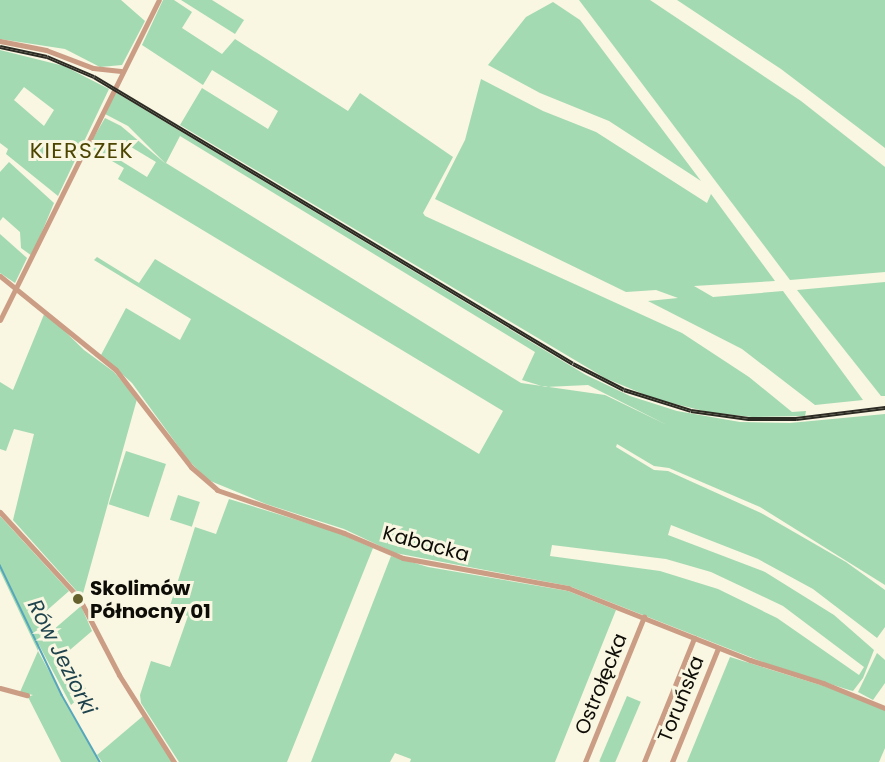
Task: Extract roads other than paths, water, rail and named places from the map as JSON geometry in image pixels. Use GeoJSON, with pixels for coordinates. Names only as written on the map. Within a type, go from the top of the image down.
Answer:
{"type":"FeatureCollection","features":[{"type":"Feature","properties":{"kind":"street"},"geometry":{"type":"LineString","coordinates":[[0,320],[19,288],[122,71],[159,0]]}},
{"type":"Feature","properties":{"kind":"street"},"geometry":{"type":"LineString","coordinates":[[0,41],[46,50],[93,68],[122,71]]}},
{"type":"Feature","properties":{"kind":"street","name":"Kabacka"},"geometry":{"type":"LineString","coordinates":[[0,276],[19,288],[121,375],[191,467],[217,490],[344,533],[403,558],[568,588],[718,648],[885,708]]}},
{"type":"Feature","properties":{"kind":"street"},"geometry":{"type":"LineString","coordinates":[[0,512],[80,598],[119,675],[174,762]]}},
{"type":"Feature","properties":{"kind":"street","name":"Ostrołęcka"},"geometry":{"type":"LineString","coordinates":[[585,762],[644,617]]}},
{"type":"Feature","properties":{"kind":"street"},"geometry":{"type":"LineString","coordinates":[[644,762],[694,638]]}},
{"type":"Feature","properties":{"kind":"street","name":"Toruńska"},"geometry":{"type":"LineString","coordinates":[[672,762],[718,648]]}},
{"type":"Feature","properties":{"kind":"street"},"geometry":{"type":"LineString","coordinates":[[0,688],[27,695]]}},
{"type":"Feature","properties":{"kind":"waterway","name":"Rów Jeziorki"},"geometry":{"type":"LineString","coordinates":[[0,565],[62,695],[100,762]]}},
{"type":"Feature","properties":{"kind":"railway"},"geometry":{"type":"LineString","coordinates":[[0,47],[47,57],[94,77],[573,364],[624,390],[691,411],[748,419],[796,419],[885,408]]}},
{"type":"Feature","properties":{"kind":"place","name":"Skolimów Północny 01"},"geometry":{"type":"Point","coordinates":[78,599]}},
{"type":"Feature","properties":{"kind":"district","name":"KIERSZEK"},"geometry":{"type":"Point","coordinates":[82,151]}}]}
